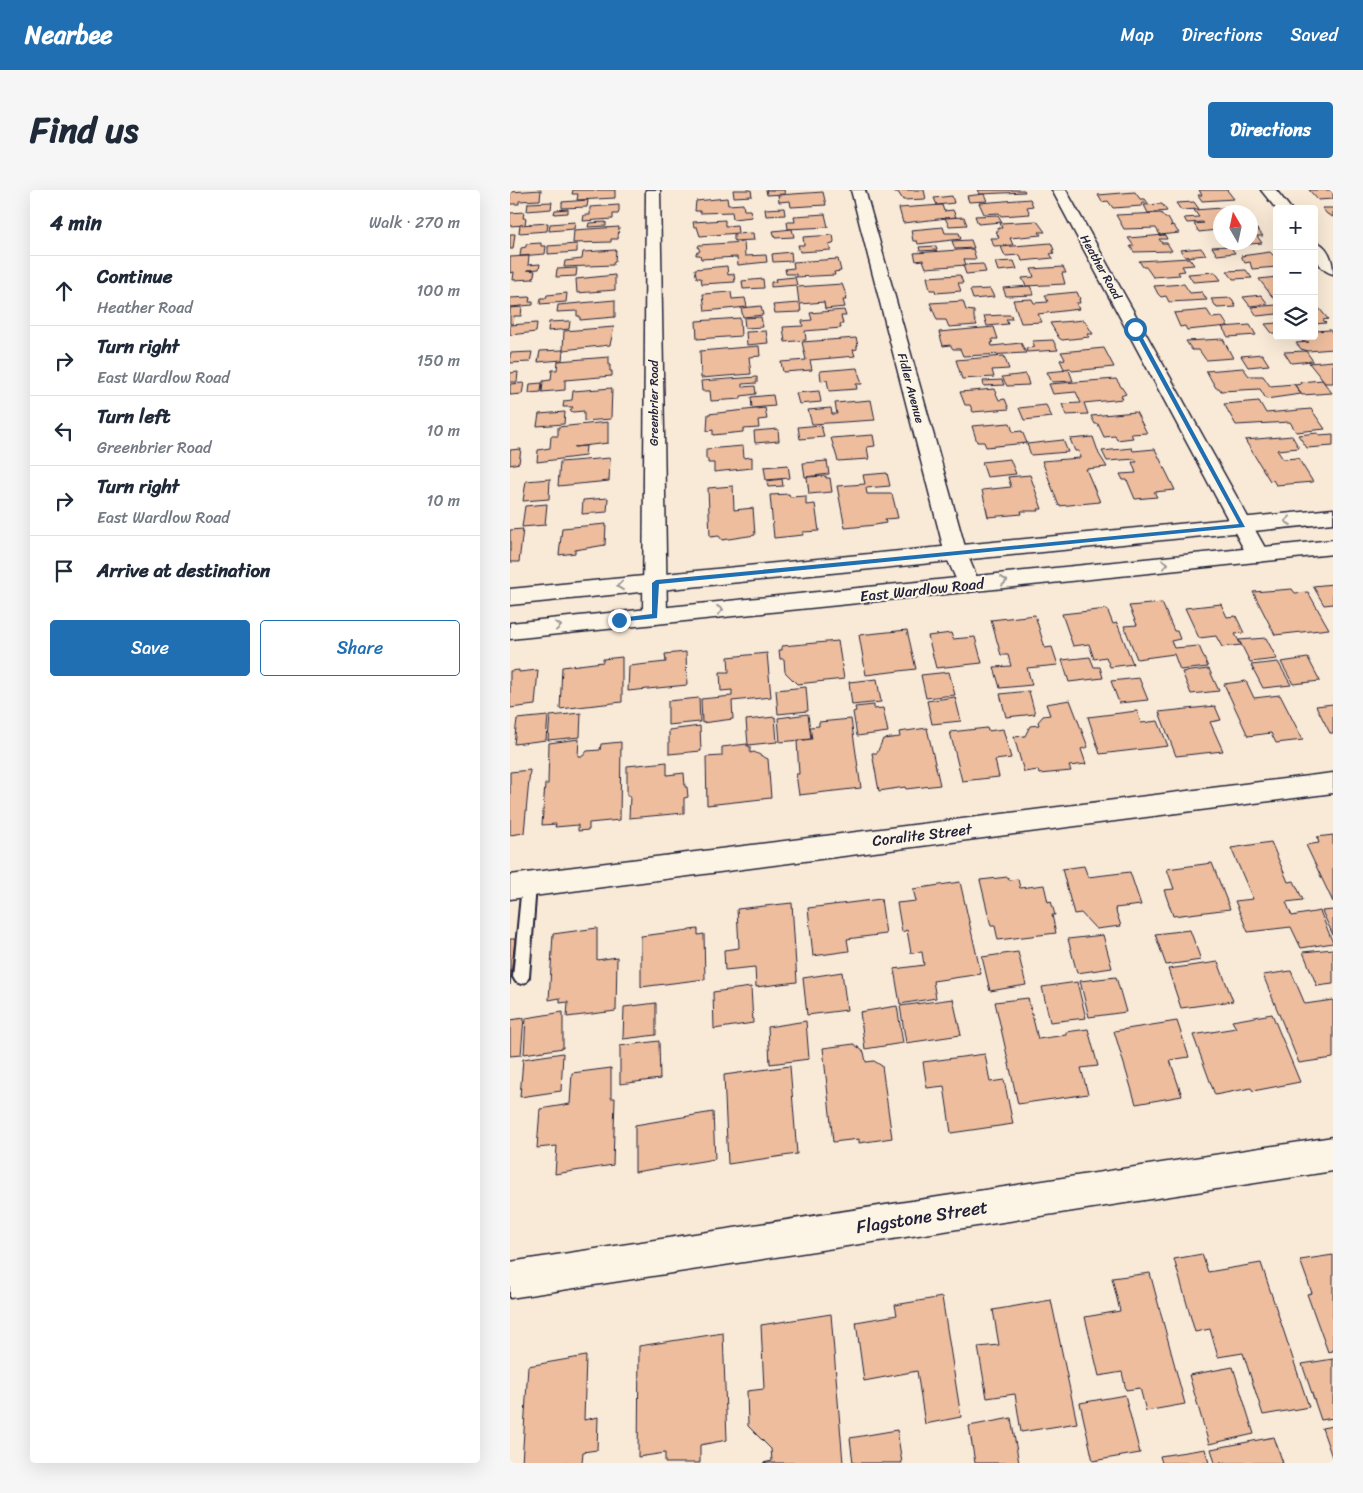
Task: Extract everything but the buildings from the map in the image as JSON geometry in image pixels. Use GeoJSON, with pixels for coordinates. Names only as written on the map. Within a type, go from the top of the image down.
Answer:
{"type":"FeatureCollection","features":[{"type":"Feature","properties":{"kind":"street","name":"Greenbrier Road"},"geometry":{"type":"LineString","coordinates":[[654,190],[655,616]]}},
{"type":"Feature","properties":{"kind":"street","name":"Fidler Avenue"},"geometry":{"type":"LineString","coordinates":[[858,190],[956,554],[969,585]]}},
{"type":"Feature","properties":{"kind":"street","name":"Heather Road"},"geometry":{"type":"LineString","coordinates":[[1059,190],[1258,555]]}},
{"type":"Feature","properties":{"kind":"street"},"geometry":{"type":"LineString","coordinates":[[1268,190],[1281,205]]}},
{"type":"Feature","properties":{"kind":"street"},"geometry":{"type":"LineString","coordinates":[[1317,250],[1333,269]]}},
{"type":"Feature","properties":{"kind":"street"},"geometry":{"type":"LineString","coordinates":[[510,597],[1333,516]]}},
{"type":"Feature","properties":{"kind":"street","name":"East Wardlow Road"},"geometry":{"type":"LineString","coordinates":[[510,631],[1333,547]]}},
{"type":"Feature","properties":{"kind":"street","name":"Coralite Street"},"geometry":{"type":"LineString","coordinates":[[520,886],[1333,783]]}},
{"type":"Feature","properties":{"kind":"street","name":"Flagstone Street"},"geometry":{"type":"LineString","coordinates":[[510,1280],[1333,1154]]}},
{"type":"Feature","properties":{"kind":"lane"},"geometry":{"type":"LineString","coordinates":[[520,886],[521,977]]}},
{"type":"Feature","properties":{"kind":"route"},"geometry":{"type":"LineString","coordinates":[[619,620],[655,616],[656,583],[1243,526],[1135,329]]}}]}
